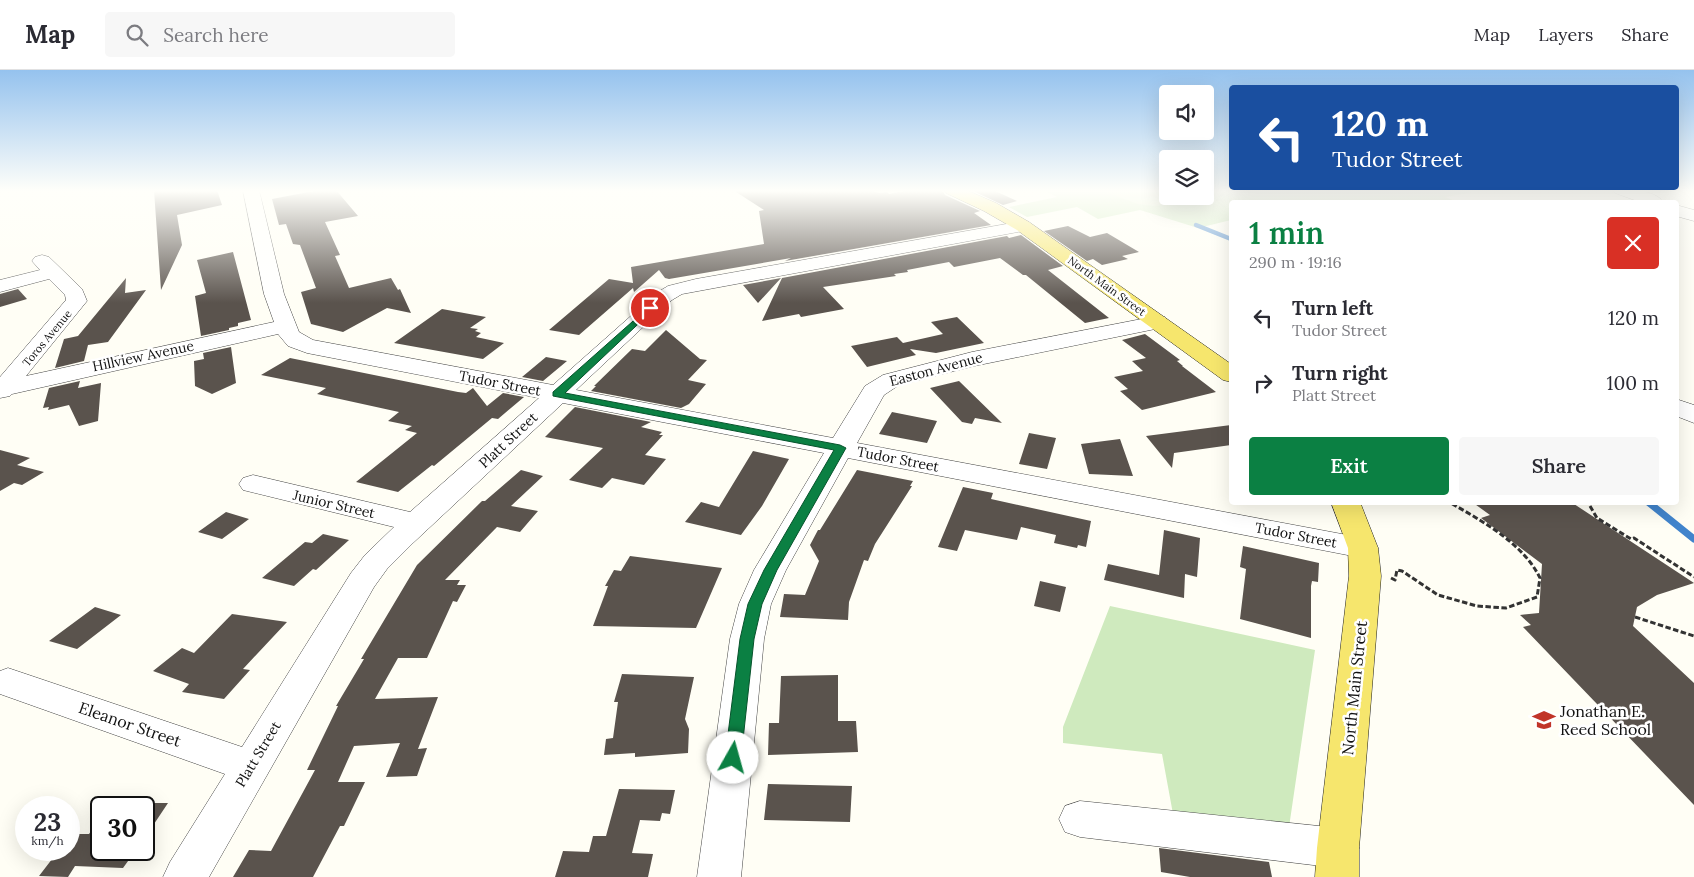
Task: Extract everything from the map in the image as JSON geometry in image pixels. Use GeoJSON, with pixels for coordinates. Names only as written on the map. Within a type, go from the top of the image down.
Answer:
{"type":"FeatureCollection","features":[{"type":"Feature","properties":{"kind":"main road","name":"North Main Street"},"geometry":{"type":"LineString","coordinates":[[1025,228],[1229,375]]}},
{"type":"Feature","properties":{"kind":"main road","name":"North Main Street"},"geometry":{"type":"LineString","coordinates":[[1338,862],[1364,558],[1346,505]]}},
{"type":"Feature","properties":{"kind":"street","name":"Tudor Street"},"geometry":{"type":"LineString","coordinates":[[259,228],[271,284],[289,334],[296,341],[313,347],[840,448],[1364,558]]}},
{"type":"Feature","properties":{"kind":"street","name":"Platt Street"},"geometry":{"type":"LineString","coordinates":[[185,877],[362,581],[383,554],[665,296],[675,290],[1014,228]]}},
{"type":"Feature","properties":{"kind":"street","name":"Toros Avenue"},"geometry":{"type":"LineString","coordinates":[[0,286],[48,266],[76,292],[77,302],[1,390]]}},
{"type":"Feature","properties":{"kind":"street","name":"Easton Avenue"},"geometry":{"type":"LineString","coordinates":[[719,877],[750,620],[755,604],[770,570],[870,396],[880,385],[891,380],[993,354],[1157,322]]}},
{"type":"Feature","properties":{"kind":"street","name":"Hillview Avenue"},"geometry":{"type":"LineString","coordinates":[[1,390],[286,326]]}},
{"type":"Feature","properties":{"kind":"street"},"geometry":{"type":"LineString","coordinates":[[1679,408],[1694,415]]}},
{"type":"Feature","properties":{"kind":"street","name":"Junior Street"},"geometry":{"type":"LineString","coordinates":[[253,484],[416,523]]}},
{"type":"Feature","properties":{"kind":"street","name":"Eleanor Street"},"geometry":{"type":"LineString","coordinates":[[8,682],[251,767]]}},
{"type":"Feature","properties":{"kind":"street"},"geometry":{"type":"LineString","coordinates":[[1080,819],[1338,862]]}},
{"type":"Feature","properties":{"kind":"path"},"geometry":{"type":"LineString","coordinates":[[1364,558],[1395,580],[1397,570],[1404,571],[1435,594],[1469,604],[1497,610],[1524,604],[1537,597],[1540,579],[1533,565],[1516,548],[1453,505]]}},
{"type":"Feature","properties":{"kind":"path"},"geometry":{"type":"LineString","coordinates":[[1590,506],[1597,518],[1631,539],[1634,538],[1694,577]]}},
{"type":"Feature","properties":{"kind":"path"},"geometry":{"type":"LineString","coordinates":[[1635,616],[1694,636]]}},
{"type":"Feature","properties":{"kind":"green space"},"geometry":{"type":"Polygon","coordinates":[[[1110,606],[1315,650],[1288,834],[1173,814],[1162,754],[1063,743],[1063,727],[1110,606]]]}},
{"type":"Feature","properties":{"kind":"building"},"geometry":{"type":"Polygon","coordinates":[[[157,228],[179,228],[182,245],[161,290],[157,228]]]}},
{"type":"Feature","properties":{"kind":"building"},"geometry":{"type":"Polygon","coordinates":[[[287,228],[328,228],[340,255],[335,256],[349,288],[391,278],[398,290],[400,289],[411,313],[387,308],[343,332],[311,324],[301,292],[316,288],[300,245],[293,244],[287,228]]]}},
{"type":"Feature","properties":{"kind":"building"},"geometry":{"type":"Polygon","coordinates":[[[762,228],[976,228],[669,279],[665,278],[659,270],[634,292],[633,288],[579,335],[549,330],[609,279],[633,283],[631,267],[764,244],[762,228]]]}},
{"type":"Feature","properties":{"kind":"building"},"geometry":{"type":"Polygon","coordinates":[[[1071,228],[1090,237],[1107,233],[1139,252],[1122,256],[1128,259],[1102,265],[1093,259],[1087,261],[1044,231],[1071,228]]]}},
{"type":"Feature","properties":{"kind":"building"},"geometry":{"type":"Polygon","coordinates":[[[1021,235],[1063,266],[1048,270],[1109,318],[1085,323],[1026,275],[1023,275],[1000,258],[954,267],[949,262],[907,270],[908,272],[894,274],[896,276],[823,287],[844,309],[801,317],[799,314],[762,321],[782,278],[1021,235]]]}},
{"type":"Feature","properties":{"kind":"building"},"geometry":{"type":"Polygon","coordinates":[[[233,252],[251,320],[238,323],[238,326],[229,328],[229,330],[201,336],[195,296],[206,293],[197,260],[233,252]]]}},
{"type":"Feature","properties":{"kind":"building"},"geometry":{"type":"Polygon","coordinates":[[[126,278],[125,293],[146,290],[108,342],[88,345],[84,361],[55,368],[64,339],[78,336],[126,278]]]}},
{"type":"Feature","properties":{"kind":"building"},"geometry":{"type":"Polygon","coordinates":[[[781,278],[758,303],[743,285],[781,278]]]}},
{"type":"Feature","properties":{"kind":"building"},"geometry":{"type":"Polygon","coordinates":[[[18,289],[27,299],[0,307],[0,294],[18,289]]]}},
{"type":"Feature","properties":{"kind":"building"},"geometry":{"type":"Polygon","coordinates":[[[442,309],[486,317],[470,328],[478,329],[475,331],[481,333],[476,337],[504,343],[483,359],[394,343],[442,309]]]}},
{"type":"Feature","properties":{"kind":"building"},"geometry":{"type":"Polygon","coordinates":[[[957,317],[984,343],[936,353],[910,349],[916,355],[867,367],[851,346],[897,337],[903,343],[943,334],[931,322],[957,317]]]}},
{"type":"Feature","properties":{"kind":"building"},"geometry":{"type":"Polygon","coordinates":[[[666,330],[700,359],[707,360],[688,380],[706,384],[689,404],[681,408],[591,391],[632,349],[645,351],[666,330]]]}},
{"type":"Feature","properties":{"kind":"building"},"geometry":{"type":"Polygon","coordinates":[[[1145,334],[1180,360],[1177,361],[1216,392],[1142,410],[1120,391],[1128,389],[1114,377],[1143,371],[1132,361],[1146,358],[1122,340],[1145,334]]]}},
{"type":"Feature","properties":{"kind":"building"},"geometry":{"type":"Polygon","coordinates":[[[231,347],[236,383],[212,394],[195,386],[194,361],[204,359],[203,353],[231,347]]]}},
{"type":"Feature","properties":{"kind":"building"},"geometry":{"type":"Polygon","coordinates":[[[546,357],[567,361],[543,381],[522,377],[546,357]]]}},
{"type":"Feature","properties":{"kind":"building"},"geometry":{"type":"Polygon","coordinates":[[[290,358],[458,392],[466,393],[473,388],[487,406],[503,393],[524,397],[498,419],[492,418],[434,466],[432,465],[398,492],[356,482],[417,433],[405,430],[412,426],[388,421],[399,412],[317,394],[326,388],[261,375],[290,358]]]}},
{"type":"Feature","properties":{"kind":"building"},"geometry":{"type":"Polygon","coordinates":[[[80,381],[78,388],[101,383],[98,421],[79,426],[69,405],[48,410],[49,407],[43,408],[49,388],[80,381]]]}},
{"type":"Feature","properties":{"kind":"building"},"geometry":{"type":"Polygon","coordinates":[[[959,381],[1002,423],[975,418],[972,424],[962,422],[930,388],[959,381]]]}},
{"type":"Feature","properties":{"kind":"building"},"geometry":{"type":"Polygon","coordinates":[[[575,407],[651,422],[641,427],[662,432],[659,435],[663,435],[645,455],[666,459],[644,485],[612,478],[602,488],[569,480],[603,448],[545,437],[575,407]]]}},
{"type":"Feature","properties":{"kind":"building"},"geometry":{"type":"Polygon","coordinates":[[[892,412],[937,421],[927,443],[879,434],[892,412]]]}},
{"type":"Feature","properties":{"kind":"building"},"geometry":{"type":"Polygon","coordinates":[[[1229,425],[1229,445],[1174,453],[1172,468],[1146,436],[1229,425]]]}},
{"type":"Feature","properties":{"kind":"building"},"geometry":{"type":"Polygon","coordinates":[[[1029,433],[1056,438],[1047,469],[1019,464],[1029,433]]]}},
{"type":"Feature","properties":{"kind":"building"},"geometry":{"type":"Polygon","coordinates":[[[1120,439],[1133,476],[1089,474],[1081,444],[1120,439]]]}},
{"type":"Feature","properties":{"kind":"building"},"geometry":{"type":"Polygon","coordinates":[[[0,450],[30,458],[17,465],[44,472],[22,485],[14,483],[0,491],[0,450]]]}},
{"type":"Feature","properties":{"kind":"building"},"geometry":{"type":"Polygon","coordinates":[[[753,451],[789,459],[762,506],[741,535],[685,522],[701,502],[719,507],[753,451]]]}},
{"type":"Feature","properties":{"kind":"building"},"geometry":{"type":"Polygon","coordinates":[[[521,470],[543,476],[511,506],[538,511],[520,532],[497,527],[445,580],[460,580],[457,585],[466,585],[457,602],[453,601],[427,658],[398,658],[375,699],[438,697],[418,749],[427,748],[417,776],[386,777],[400,743],[354,746],[338,782],[365,782],[344,826],[340,826],[313,877],[233,877],[249,850],[271,851],[315,770],[307,770],[338,706],[336,706],[364,659],[361,659],[417,565],[482,501],[485,501],[521,470]]]}},
{"type":"Feature","properties":{"kind":"building"},"geometry":{"type":"Polygon","coordinates":[[[857,470],[913,481],[910,486],[912,486],[875,544],[868,561],[864,560],[849,602],[848,620],[780,617],[784,594],[805,595],[819,561],[810,545],[857,470]]]}},
{"type":"Feature","properties":{"kind":"building"},"geometry":{"type":"Polygon","coordinates":[[[963,487],[993,493],[991,499],[1091,521],[1086,547],[1078,545],[1077,548],[1054,543],[1056,535],[1021,527],[1017,540],[965,530],[957,551],[938,547],[963,487]]]}},
{"type":"Feature","properties":{"kind":"building"},"geometry":{"type":"Polygon","coordinates":[[[1476,505],[1576,505],[1694,583],[1657,595],[1637,607],[1633,626],[1694,683],[1694,805],[1523,627],[1531,625],[1520,615],[1539,613],[1542,564],[1481,518],[1490,515],[1476,505]]]}},
{"type":"Feature","properties":{"kind":"building"},"geometry":{"type":"Polygon","coordinates":[[[226,512],[249,519],[222,539],[198,532],[226,512]]]}},
{"type":"Feature","properties":{"kind":"building"},"geometry":{"type":"Polygon","coordinates":[[[1164,530],[1200,538],[1197,577],[1185,574],[1184,598],[1104,580],[1108,564],[1159,575],[1164,530]]]}},
{"type":"Feature","properties":{"kind":"building"},"geometry":{"type":"Polygon","coordinates":[[[323,534],[349,540],[316,570],[313,569],[294,586],[262,578],[305,542],[312,543],[323,534]]]}},
{"type":"Feature","properties":{"kind":"building"},"geometry":{"type":"Polygon","coordinates":[[[1243,546],[1319,563],[1318,582],[1312,581],[1311,586],[1311,638],[1240,619],[1246,569],[1240,567],[1243,546]]]}},
{"type":"Feature","properties":{"kind":"building"},"geometry":{"type":"Polygon","coordinates":[[[630,556],[722,568],[696,628],[593,626],[608,586],[605,586],[614,570],[621,571],[630,556]]]}},
{"type":"Feature","properties":{"kind":"building"},"geometry":{"type":"Polygon","coordinates":[[[1040,581],[1066,587],[1060,612],[1034,606],[1040,581]]]}},
{"type":"Feature","properties":{"kind":"building"},"geometry":{"type":"Polygon","coordinates":[[[95,607],[121,615],[77,649],[49,641],[95,607]]]}},
{"type":"Feature","properties":{"kind":"building"},"geometry":{"type":"Polygon","coordinates":[[[232,614],[287,622],[243,669],[250,670],[224,699],[182,692],[189,684],[153,671],[182,648],[194,653],[232,614]]]}},
{"type":"Feature","properties":{"kind":"building"},"geometry":{"type":"Polygon","coordinates":[[[622,674],[694,677],[685,719],[689,729],[688,753],[635,757],[635,753],[604,755],[606,739],[613,738],[618,702],[614,702],[622,674]]]}},
{"type":"Feature","properties":{"kind":"building"},"geometry":{"type":"Polygon","coordinates":[[[838,675],[838,721],[856,721],[858,752],[768,755],[769,723],[779,723],[781,676],[838,675]]]}},
{"type":"Feature","properties":{"kind":"building"},"geometry":{"type":"Polygon","coordinates":[[[768,784],[852,786],[850,822],[764,820],[768,784]]]}},
{"type":"Feature","properties":{"kind":"building"},"geometry":{"type":"Polygon","coordinates":[[[619,789],[675,790],[670,814],[662,813],[660,821],[640,820],[632,853],[653,854],[648,877],[555,877],[563,851],[589,852],[593,836],[606,836],[619,789]]]}},
{"type":"Feature","properties":{"kind":"building"},"geometry":{"type":"Polygon","coordinates":[[[155,803],[168,803],[155,822],[155,803]]]}},
{"type":"Feature","properties":{"kind":"building"},"geometry":{"type":"Polygon","coordinates":[[[90,833],[90,861],[128,861],[123,868],[75,866],[68,877],[39,876],[51,861],[80,861],[80,834],[90,833]]]}},
{"type":"Feature","properties":{"kind":"building"},"geometry":{"type":"Polygon","coordinates":[[[1159,848],[1269,862],[1272,877],[1190,877],[1161,872],[1159,848]]]}},
{"type":"Feature","properties":{"kind":"waterway"},"geometry":{"type":"LineString","coordinates":[[1203,228],[1229,238]]}},
{"type":"Feature","properties":{"kind":"waterway"},"geometry":{"type":"LineString","coordinates":[[1652,505],[1694,539]]}},
{"type":"Feature","properties":{"kind":"place","name":"Jonathan E. Reed School"},"geometry":{"type":"Point","coordinates":[1544,720]}},
{"type":"Feature","properties":{"kind":"route"},"geometry":{"type":"LineString","coordinates":[[650,308],[557,394],[840,448],[770,570],[755,604],[747,639],[733,758]]}}]}
